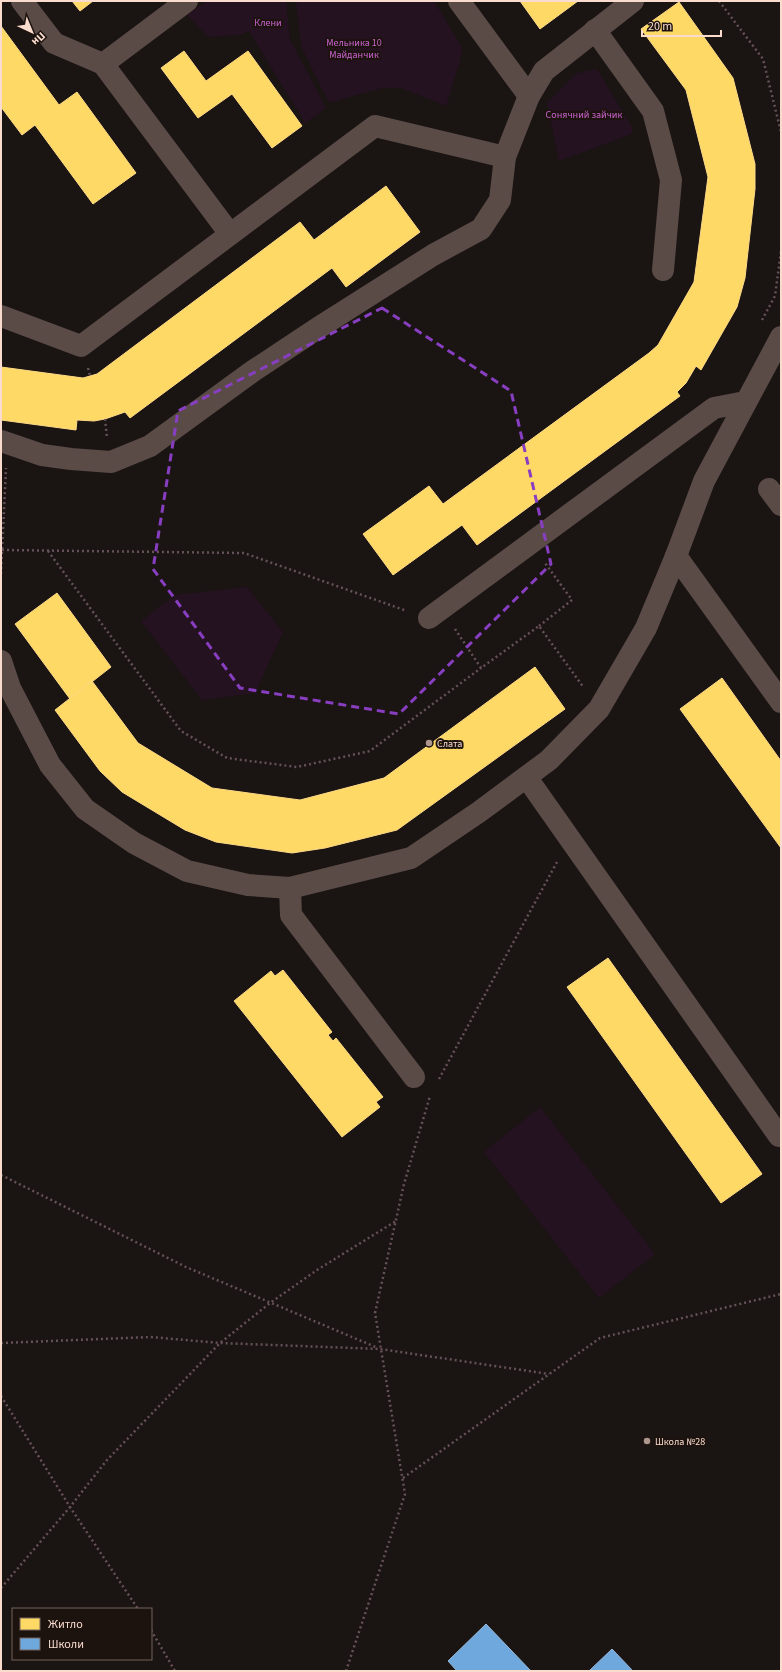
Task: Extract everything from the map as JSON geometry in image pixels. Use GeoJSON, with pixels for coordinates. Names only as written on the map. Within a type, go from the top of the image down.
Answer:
{"type":"FeatureCollection","features":[{"type":"Feature","properties":{"kind":"lane"},"geometry":{"type":"LineString","coordinates":[[22,1],[54,43],[103,64],[230,234]]}},
{"type":"Feature","properties":{"kind":"lane"},"geometry":{"type":"LineString","coordinates":[[103,64],[187,1]]}},
{"type":"Feature","properties":{"kind":"lane"},"geometry":{"type":"LineString","coordinates":[[459,1],[529,96]]}},
{"type":"Feature","properties":{"kind":"lane"},"geometry":{"type":"LineString","coordinates":[[4,442],[42,454],[71,459],[110,462],[150,446],[254,371],[318,328],[433,255],[480,229],[500,200],[505,157],[529,96],[544,71],[633,1]]}},
{"type":"Feature","properties":{"kind":"lane"},"geometry":{"type":"LineString","coordinates":[[595,30],[653,111],[671,180],[663,270]]}},
{"type":"Feature","properties":{"kind":"lane"},"geometry":{"type":"LineString","coordinates":[[1,316],[82,346],[375,126],[505,157]]}},
{"type":"Feature","properties":{"kind":"lane"},"geometry":{"type":"LineString","coordinates":[[1,661],[10,688],[50,765],[85,809],[134,843],[187,871],[248,884],[290,888],[411,858],[527,778],[549,760],[599,709],[646,628],[676,556],[704,482],[781,336]]}},
{"type":"Feature","properties":{"kind":"lane"},"geometry":{"type":"LineString","coordinates":[[429,618],[714,408],[745,402]]}},
{"type":"Feature","properties":{"kind":"lane"},"geometry":{"type":"LineString","coordinates":[[676,556],[781,702]]}},
{"type":"Feature","properties":{"kind":"lane"},"geometry":{"type":"LineString","coordinates":[[527,778],[780,1136]]}},
{"type":"Feature","properties":{"kind":"lane"},"geometry":{"type":"LineString","coordinates":[[290,888],[291,915],[414,1077]]}},
{"type":"Feature","properties":{"kind":"path"},"geometry":{"type":"LineString","coordinates":[[720,1],[762,59],[781,132]]}},
{"type":"Feature","properties":{"kind":"path"},"geometry":{"type":"LineString","coordinates":[[760,324],[775,296],[781,251]]}},
{"type":"Feature","properties":{"kind":"path"},"geometry":{"type":"LineString","coordinates":[[1,574],[4,442]]}},
{"type":"Feature","properties":{"kind":"path"},"geometry":{"type":"LineString","coordinates":[[2,550],[244,553],[429,618]]}},
{"type":"Feature","properties":{"kind":"path"},"geometry":{"type":"LineString","coordinates":[[48,551],[181,731],[227,758],[297,767],[370,750],[539,626],[572,600],[554,576]]}},
{"type":"Feature","properties":{"kind":"path"},"geometry":{"type":"LineString","coordinates":[[451,624],[481,668]]}},
{"type":"Feature","properties":{"kind":"path"},"geometry":{"type":"LineString","coordinates":[[539,626],[599,709]]}},
{"type":"Feature","properties":{"kind":"path"},"geometry":{"type":"LineString","coordinates":[[437,1083],[569,839]]}},
{"type":"Feature","properties":{"kind":"path"},"geometry":{"type":"LineString","coordinates":[[346,1671],[405,1494],[375,1313],[404,1184],[433,1090]]}},
{"type":"Feature","properties":{"kind":"path"},"geometry":{"type":"LineString","coordinates":[[1,1174],[186,1267],[380,1349]]}},
{"type":"Feature","properties":{"kind":"path"},"geometry":{"type":"LineString","coordinates":[[1,1588],[70,1507],[107,1460],[220,1343],[270,1303],[318,1270],[396,1221]]}},
{"type":"Feature","properties":{"kind":"path"},"geometry":{"type":"LineString","coordinates":[[403,1478],[600,1338],[781,1294]]}},
{"type":"Feature","properties":{"kind":"path"},"geometry":{"type":"LineString","coordinates":[[1,1343],[151,1337],[220,1343],[380,1349],[549,1374]]}},
{"type":"Feature","properties":{"kind":"path"},"geometry":{"type":"LineString","coordinates":[[1,1396],[70,1507],[137,1608]]}},
{"type":"Feature","properties":{"kind":"path"},"geometry":{"type":"LineString","coordinates":[[152,1632],[175,1671]]}},
{"type":"Feature","properties":{"kind":"highlighted area"},"geometry":{"type":"Polygon","coordinates":[[[382,308],[511,391],[551,564],[399,714],[240,688],[153,569],[178,411],[382,308]]]}},
{"type":"Feature","properties":{"kind":"green space","name":"Клени"},"geometry":{"type":"Polygon","coordinates":[[[207,1],[286,1],[290,39],[326,108],[305,123],[249,31],[239,35],[208,37],[187,15],[207,1]]]}},
{"type":"Feature","properties":{"kind":"green space","name":"Мельника 10 Майданчик"},"geometry":{"type":"Polygon","coordinates":[[[296,1],[434,1],[462,48],[460,61],[446,106],[401,88],[382,88],[329,103],[301,46],[296,1]]]}},
{"type":"Feature","properties":{"kind":"green space","name":"Сонячний зайчик"},"geometry":{"type":"Polygon","coordinates":[[[597,69],[632,127],[632,134],[559,161],[547,103],[577,73],[597,69]]]}},
{"type":"Feature","properties":{"kind":"green space"},"geometry":{"type":"Polygon","coordinates":[[[247,587],[283,632],[255,693],[202,700],[141,621],[175,595],[247,587]]]}},
{"type":"Feature","properties":{"kind":"green space"},"geometry":{"type":"Polygon","coordinates":[[[540,1107],[655,1254],[599,1298],[484,1152],[540,1107]]]}},
{"type":"Feature","properties":{"kind":"building: Житло"},"geometry":{"type":"Polygon","coordinates":[[[72,1],[93,1],[80,11],[72,1]]]}},
{"type":"Feature","properties":{"kind":"building: Житло"},"geometry":{"type":"Polygon","coordinates":[[[520,1],[578,1],[540,29],[520,1]]]}},
{"type":"Feature","properties":{"kind":"building: Житло"},"geometry":{"type":"Polygon","coordinates":[[[679,2],[733,78],[755,164],[755,189],[745,278],[737,307],[701,370],[696,366],[686,383],[677,392],[680,396],[477,545],[462,525],[393,575],[363,534],[429,486],[443,504],[649,353],[658,345],[694,282],[708,177],[686,90],[641,29],[679,2]]]}},
{"type":"Feature","properties":{"kind":"building: Житло"},"geometry":{"type":"Polygon","coordinates":[[[1,26],[59,105],[77,92],[136,173],[93,204],[35,125],[22,135],[1,107],[1,26]]]}},
{"type":"Feature","properties":{"kind":"building: Житло"},"geometry":{"type":"Polygon","coordinates":[[[184,51],[206,81],[248,51],[302,126],[272,148],[232,94],[198,118],[161,68],[184,51]]]}},
{"type":"Feature","properties":{"kind":"building: Житло"},"geometry":{"type":"Polygon","coordinates":[[[386,186],[420,232],[346,287],[332,268],[130,418],[125,412],[94,421],[77,420],[76,430],[1,420],[1,367],[83,378],[97,374],[300,222],[314,240],[386,186]]]}},
{"type":"Feature","properties":{"kind":"building: Житло"},"geometry":{"type":"Polygon","coordinates":[[[57,593],[111,667],[70,699],[15,624],[57,593]]]}},
{"type":"Feature","properties":{"kind":"building: Житло"},"geometry":{"type":"Polygon","coordinates":[[[535,667],[565,709],[397,830],[325,848],[292,853],[216,842],[185,830],[122,792],[100,771],[55,710],[92,681],[138,743],[212,788],[300,800],[384,778],[535,667]]]}},
{"type":"Feature","properties":{"kind":"building: Житло"},"geometry":{"type":"Polygon","coordinates":[[[722,678],[781,761],[781,848],[680,709],[722,678]]]}},
{"type":"Feature","properties":{"kind":"building: Житло"},"geometry":{"type":"Polygon","coordinates":[[[608,958],[762,1174],[721,1203],[567,987],[608,958]]]}},
{"type":"Feature","properties":{"kind":"building: Житло"},"geometry":{"type":"Polygon","coordinates":[[[283,970],[332,1032],[328,1035],[333,1041],[336,1038],[383,1097],[376,1102],[380,1107],[342,1137],[234,1001],[271,971],[275,976],[283,970]]]}},
{"type":"Feature","properties":{"kind":"building: Школи"},"geometry":{"type":"Polygon","coordinates":[[[486,1624],[531,1671],[457,1671],[448,1661],[486,1624]]]}},
{"type":"Feature","properties":{"kind":"building: Школи"},"geometry":{"type":"Polygon","coordinates":[[[612,1649],[633,1671],[589,1671],[612,1649]]]}},
{"type":"Feature","properties":{"kind":"place","name":"Слата"},"geometry":{"type":"Point","coordinates":[429,743]}},
{"type":"Feature","properties":{"kind":"place","name":"Школа №28"},"geometry":{"type":"Point","coordinates":[647,1441]}}]}
